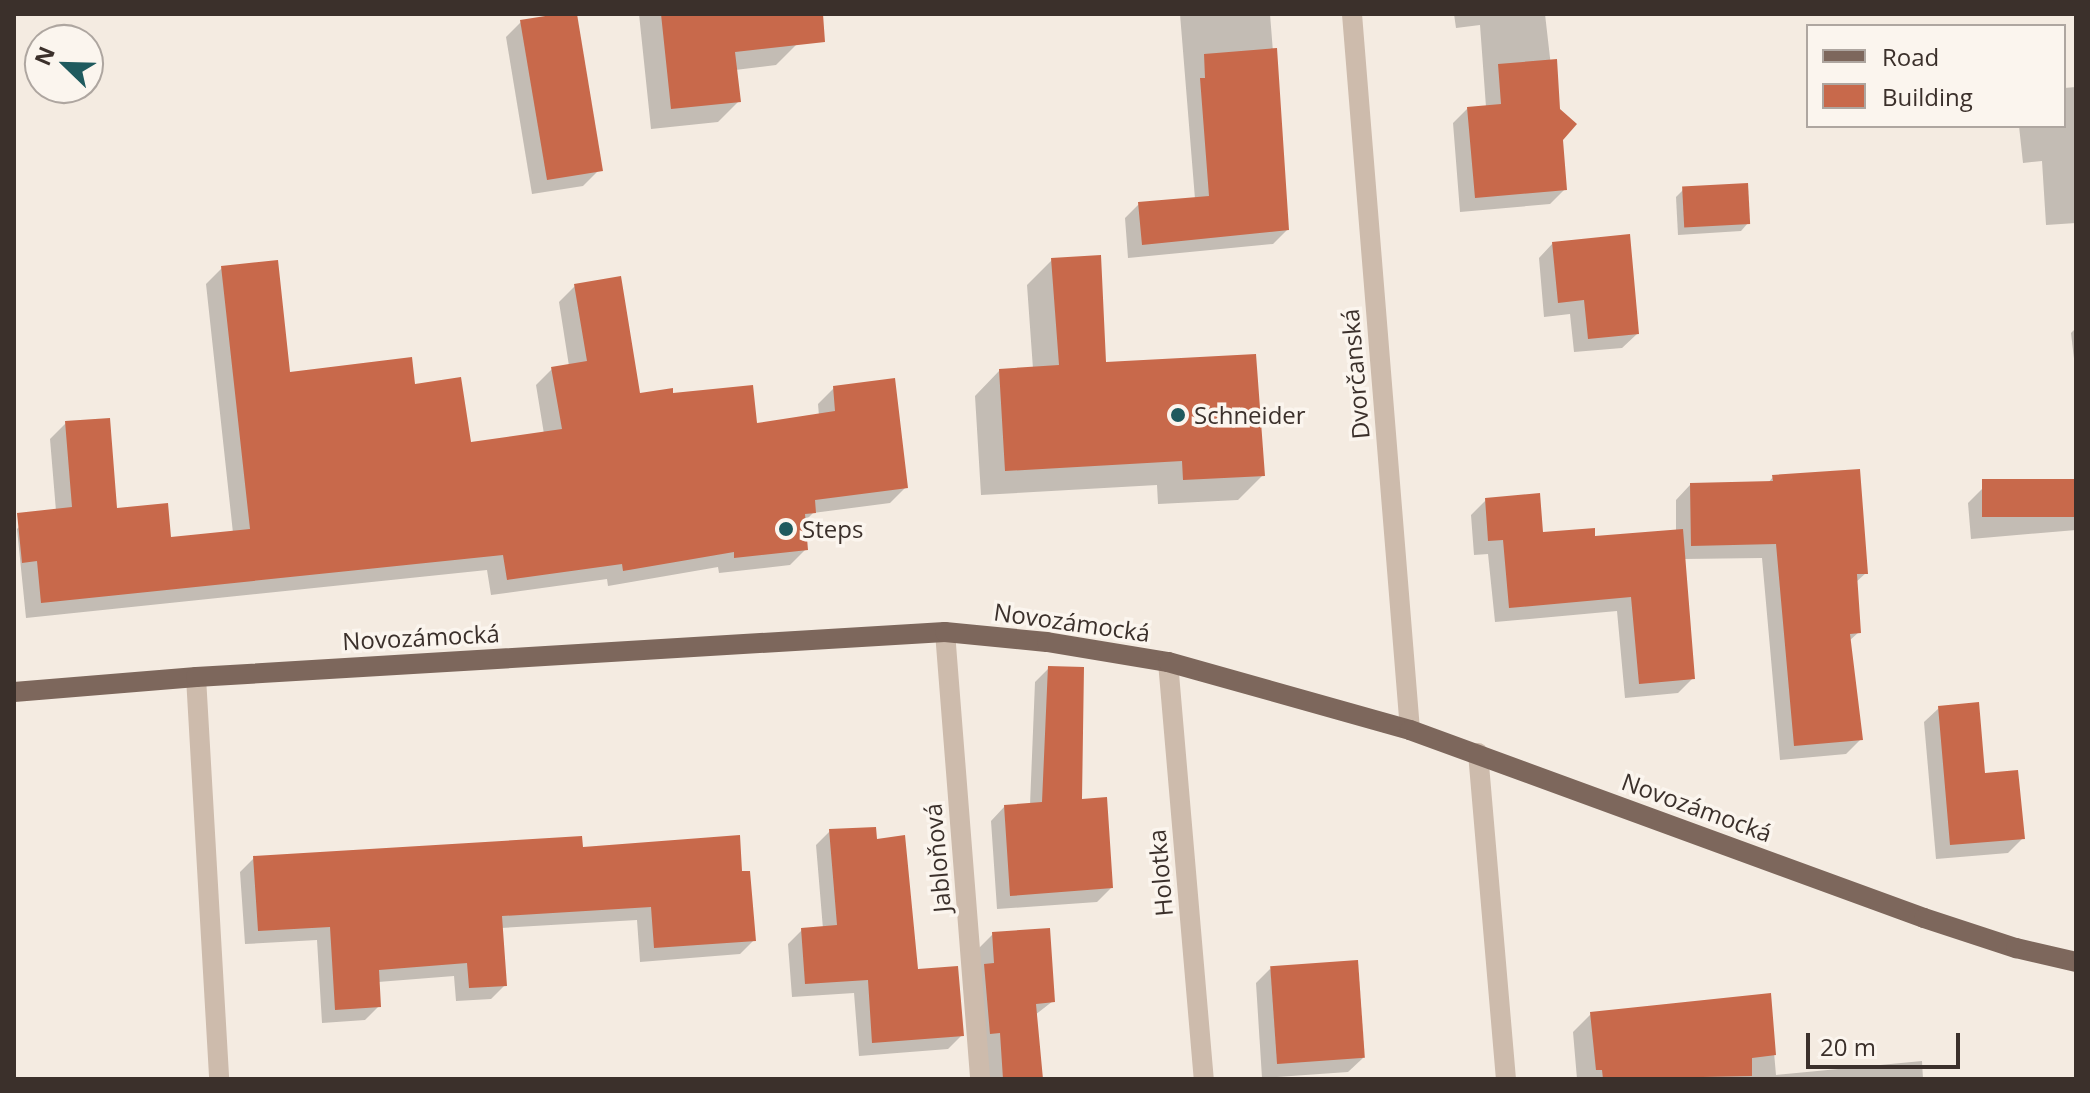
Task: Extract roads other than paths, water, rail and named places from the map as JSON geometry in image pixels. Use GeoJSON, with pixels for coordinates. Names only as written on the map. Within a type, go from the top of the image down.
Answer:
{"type":"FeatureCollection","features":[{"type":"Feature","properties":{"kind":"main road","name":"Novozámocká"},"geometry":{"type":"LineString","coordinates":[[14,692],[196,677],[945,632],[1047,642],[1168,662],[1410,730],[1924,918],[2016,948],[2076,962]]}},
{"type":"Feature","properties":{"kind":"street","name":"Dvorčanská"},"geometry":{"type":"LineString","coordinates":[[1352,14],[1410,730]]}},
{"type":"Feature","properties":{"kind":"street","name":"Jabloňová"},"geometry":{"type":"LineString","coordinates":[[945,632],[980,1079]]}},
{"type":"Feature","properties":{"kind":"street","name":"Holotka"},"geometry":{"type":"LineString","coordinates":[[1168,662],[1204,1079]]}},
{"type":"Feature","properties":{"kind":"street"},"geometry":{"type":"LineString","coordinates":[[196,677],[219,1079]]}},
{"type":"Feature","properties":{"kind":"street"},"geometry":{"type":"LineString","coordinates":[[1478,753],[1506,1079]]}},
{"type":"Feature","properties":{"kind":"place","name":"Schneider"},"geometry":{"type":"Point","coordinates":[1178,415]}},
{"type":"Feature","properties":{"kind":"place","name":"Steps"},"geometry":{"type":"Point","coordinates":[786,529]}}]}
